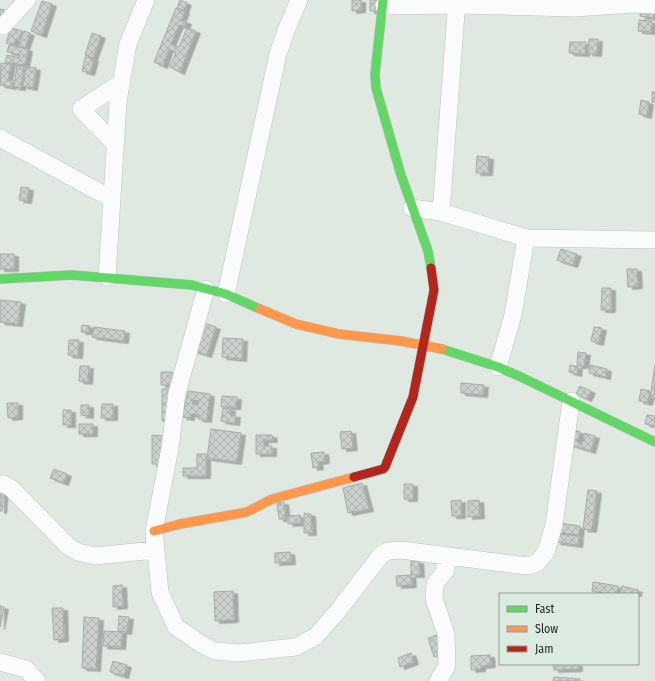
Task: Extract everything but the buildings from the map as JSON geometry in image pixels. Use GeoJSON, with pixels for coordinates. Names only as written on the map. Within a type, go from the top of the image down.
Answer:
{"type":"FeatureCollection","features":[{"type":"Feature","properties":{"kind":"street"},"geometry":{"type":"LineString","coordinates":[[0,26],[3,26],[27,0]]}},
{"type":"Feature","properties":{"kind":"street"},"geometry":{"type":"LineString","coordinates":[[107,277],[118,102],[128,44],[146,0]]}},
{"type":"Feature","properties":{"kind":"street"},"geometry":{"type":"LineString","coordinates":[[226,294],[278,54],[285,32],[299,0]]}},
{"type":"Feature","properties":{"kind":"street"},"geometry":{"type":"LineString","coordinates":[[154,531],[180,524],[247,512],[279,496],[386,467],[414,397],[434,290],[428,251],[412,208],[376,88],[383,3],[575,4],[635,2],[655,5]]}},
{"type":"Feature","properties":{"kind":"street"},"geometry":{"type":"LineString","coordinates":[[441,212],[458,3]]}},
{"type":"Feature","properties":{"kind":"street"},"geometry":{"type":"LineString","coordinates":[[115,144],[81,109],[121,83]]}},
{"type":"Feature","properties":{"kind":"street"},"geometry":{"type":"LineString","coordinates":[[0,138],[112,199]]}},
{"type":"Feature","properties":{"kind":"street"},"geometry":{"type":"LineString","coordinates":[[412,208],[441,212],[526,238],[655,240]]}},
{"type":"Feature","properties":{"kind":"street"},"geometry":{"type":"LineString","coordinates":[[498,367],[513,315],[526,238]]}},
{"type":"Feature","properties":{"kind":"street"},"geometry":{"type":"LineString","coordinates":[[0,279],[72,275],[192,285],[206,288],[226,294],[296,324],[339,334],[423,345],[442,349],[498,367],[655,442]]}},
{"type":"Feature","properties":{"kind":"street"},"geometry":{"type":"LineString","coordinates":[[0,484],[4,484],[12,489],[68,546],[78,552],[95,556],[155,550],[154,531],[170,448],[177,393],[206,288]]}},
{"type":"Feature","properties":{"kind":"street"},"geometry":{"type":"LineString","coordinates":[[154,531],[160,592],[176,626],[201,644],[215,651],[239,653],[296,647],[316,636],[338,612],[382,555],[388,552],[401,550],[527,566],[537,563],[546,552],[554,525],[571,401]]}},
{"type":"Feature","properties":{"kind":"street"},"geometry":{"type":"LineString","coordinates":[[438,681],[447,666],[446,634],[434,599],[435,584],[446,570],[442,555]]}},
{"type":"Feature","properties":{"kind":"street"},"geometry":{"type":"LineString","coordinates":[[0,662],[26,669],[37,681]]}},
{"type":"Feature","properties":{"kind":"traffic: fast"},"geometry":{"type":"LineString","coordinates":[[383,0],[375,74],[376,88],[401,175],[428,251],[431,268]]}},
{"type":"Feature","properties":{"kind":"traffic: fast"},"geometry":{"type":"LineString","coordinates":[[0,279],[72,275],[192,285],[226,294],[260,309]]}},
{"type":"Feature","properties":{"kind":"traffic: fast"},"geometry":{"type":"LineString","coordinates":[[442,349],[498,367],[521,377],[655,442]]}},
{"type":"Feature","properties":{"kind":"traffic: slow"},"geometry":{"type":"LineString","coordinates":[[260,309],[296,324],[339,334],[401,341],[442,349]]}},
{"type":"Feature","properties":{"kind":"traffic: slow"},"geometry":{"type":"LineString","coordinates":[[154,531],[180,524],[247,512],[272,499],[354,477]]}},
{"type":"Feature","properties":{"kind":"traffic: jam"},"geometry":{"type":"LineString","coordinates":[[354,477],[383,469],[385,467],[413,397],[434,290],[431,268]]}}]}
